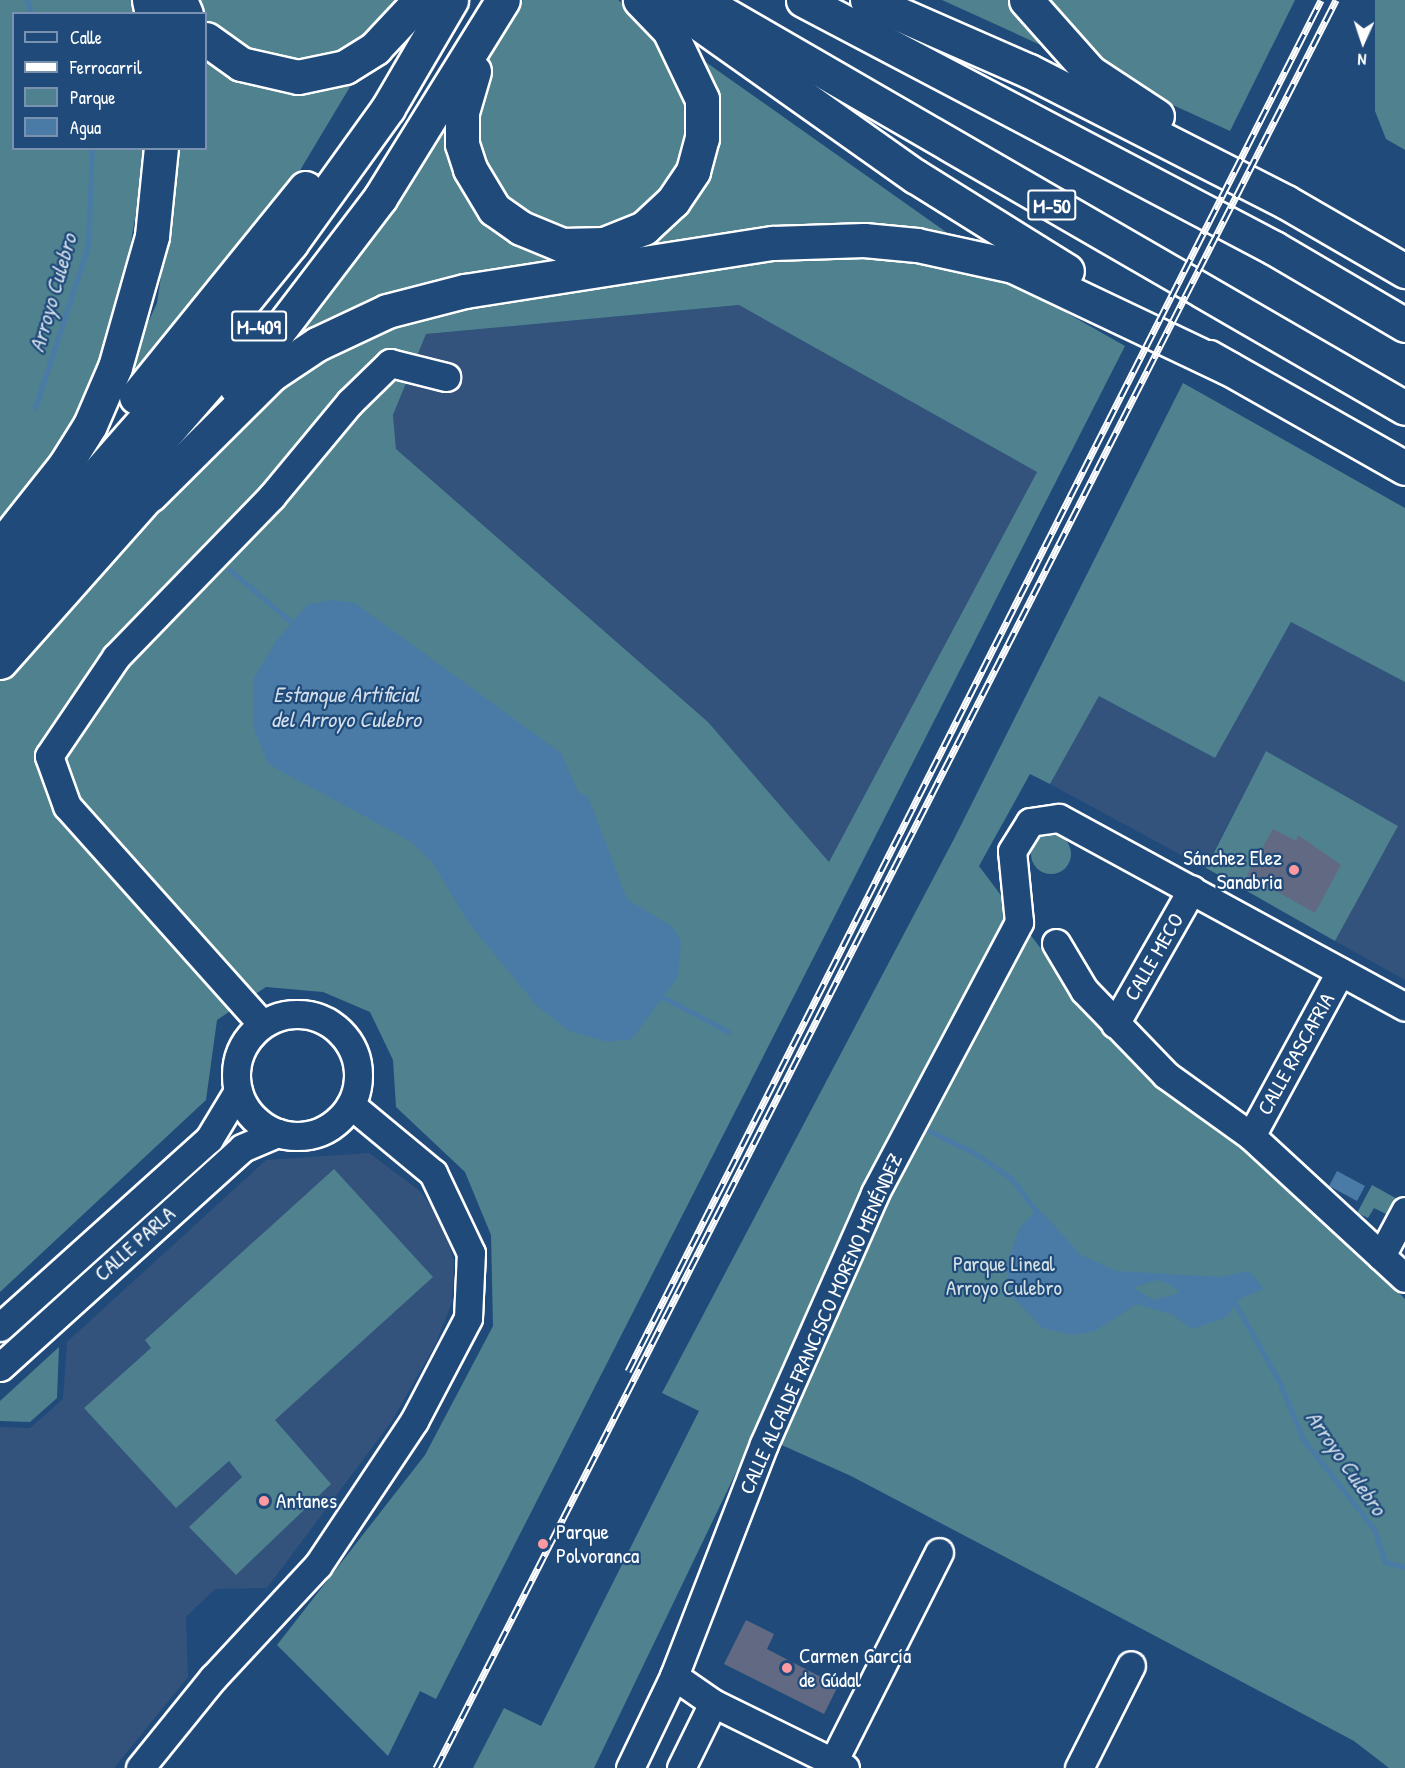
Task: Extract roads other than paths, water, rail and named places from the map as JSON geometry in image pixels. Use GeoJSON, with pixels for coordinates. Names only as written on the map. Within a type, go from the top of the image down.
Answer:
{"type":"FeatureCollection","features":[{"type":"Feature","properties":{"kind":"highway"},"geometry":{"type":"LineString","coordinates":[[207,40],[241,64],[298,78],[345,67],[375,48],[420,0]]}},
{"type":"Feature","properties":{"kind":"highway","name":"M-409"},"geometry":{"type":"LineString","coordinates":[[0,552],[71,475],[330,158],[426,0]]}},
{"type":"Feature","properties":{"kind":"highway","name":"M-409"},"geometry":{"type":"LineString","coordinates":[[0,585],[183,376],[291,243],[388,108],[451,0]]}},
{"type":"Feature","properties":{"kind":"highway"},"geometry":{"type":"LineString","coordinates":[[495,2],[462,112],[462,144],[470,169],[494,209],[521,228],[562,245],[604,244],[644,228],[673,201],[693,171],[702,138],[702,99],[686,60],[669,30],[640,0]]}},
{"type":"Feature","properties":{"kind":"highway"},"geometry":{"type":"LineString","coordinates":[[666,0],[915,176],[1228,368],[1405,468]]}},
{"type":"Feature","properties":{"kind":"highway","name":"M-50"},"geometry":{"type":"LineString","coordinates":[[700,0],[1405,408]]}},
{"type":"Feature","properties":{"kind":"highway"},"geometry":{"type":"LineString","coordinates":[[803,0],[1274,248],[1405,325]]}},
{"type":"Feature","properties":{"kind":"highway"},"geometry":{"type":"LineString","coordinates":[[867,0],[1029,71],[1286,202],[1405,271]]}},
{"type":"Feature","properties":{"kind":"highway"},"geometry":{"type":"LineString","coordinates":[[1026,0],[1090,72],[1286,202]]}},
{"type":"Feature","properties":{"kind":"highway","name":"M-409"},"geometry":{"type":"LineString","coordinates":[[0,662],[150,495],[361,225],[495,2]]}},
{"type":"Feature","properties":{"kind":"highway","name":"M-409"},"geometry":{"type":"LineString","coordinates":[[0,624],[207,388],[318,251],[368,184],[495,2]]}},
{"type":"Feature","properties":{"kind":"highway"},"geometry":{"type":"LineString","coordinates":[[0,547],[65,465],[90,425],[115,368],[152,236],[160,150]]}},
{"type":"Feature","properties":{"kind":"highway"},"geometry":{"type":"LineString","coordinates":[[150,495],[272,375],[317,344],[387,311],[465,291],[773,243],[864,240],[917,245],[1013,266],[1228,368]]}},
{"type":"Feature","properties":{"kind":"street"},"geometry":{"type":"LineString","coordinates":[[262,1024],[67,806],[49,756],[116,657],[271,497],[350,402],[390,363],[446,377]]}},
{"type":"Feature","properties":{"kind":"street","name":"CALLE ALCALDE FRANCISCO MORENO MENÉNDEZ"},"geometry":{"type":"LineString","coordinates":[[630,1768],[674,1676],[764,1444],[875,1193],[1019,922],[1012,851],[1030,822],[1059,818],[1192,890]]}},
{"type":"Feature","properties":{"kind":"street"},"geometry":{"type":"LineString","coordinates":[[1192,890],[1405,1007]]}},
{"type":"Feature","properties":{"kind":"street","name":"CALLE MECO"},"geometry":{"type":"LineString","coordinates":[[1115,1024],[1192,890]]}},
{"type":"Feature","properties":{"kind":"street"},"geometry":{"type":"LineString","coordinates":[[1056,943],[1084,990],[1166,1075],[1251,1136],[1405,1278]]}},
{"type":"Feature","properties":{"kind":"street","name":"CALLE RASCAFRIA"},"geometry":{"type":"LineString","coordinates":[[1251,1136],[1340,972]]}},
{"type":"Feature","properties":{"kind":"street"},"geometry":{"type":"LineString","coordinates":[[301,1013],[321,1018],[339,1029],[358,1065],[351,1105],[319,1132],[278,1133],[260,1124],[238,1091],[239,1054],[262,1024],[301,1013]]}},
{"type":"Feature","properties":{"kind":"street","name":"CALLE PARLA"},"geometry":{"type":"LineString","coordinates":[[0,1327],[208,1139],[238,1091]]}},
{"type":"Feature","properties":{"kind":"street"},"geometry":{"type":"LineString","coordinates":[[140,1768],[213,1678],[318,1565],[414,1421],[468,1318],[471,1253],[433,1173],[351,1105]]}},
{"type":"Feature","properties":{"kind":"street","name":"CALLE PARLA"},"geometry":{"type":"LineString","coordinates":[[0,1367],[242,1148],[278,1133]]}},
{"type":"Feature","properties":{"kind":"street"},"geometry":{"type":"LineString","coordinates":[[1381,1256],[1405,1211]]}},
{"type":"Feature","properties":{"kind":"street"},"geometry":{"type":"LineString","coordinates":[[674,1676],[713,1703],[839,1765],[939,1552]]}},
{"type":"Feature","properties":{"kind":"street"},"geometry":{"type":"LineString","coordinates":[[1079,1768],[1131,1665]]}},
{"type":"Feature","properties":{"kind":"street"},"geometry":{"type":"LineString","coordinates":[[681,1768],[713,1703]]}},
{"type":"Feature","properties":{"kind":"water","name":"Estanque Artificial del Arroyo Culebro"},"geometry":{"type":"Polygon","coordinates":[[[331,600],[355,603],[561,753],[579,793],[588,796],[627,899],[673,927],[681,941],[678,977],[632,1039],[608,1042],[569,1031],[536,1005],[468,922],[432,862],[410,841],[268,764],[253,726],[254,678],[276,641],[307,605],[331,600]]]}},
{"type":"Feature","properties":{"kind":"water"},"geometry":{"type":"Polygon","coordinates":[[[1337,1171],[1365,1186],[1357,1201],[1329,1186],[1337,1171]]]}},
{"type":"Feature","properties":{"kind":"water"},"geometry":{"type":"Polygon","coordinates":[[[1038,1208],[1081,1255],[1116,1271],[1220,1277],[1249,1271],[1264,1289],[1237,1300],[1227,1317],[1192,1329],[1173,1315],[1137,1304],[1095,1331],[1073,1335],[1042,1328],[1012,1296],[1006,1267],[1019,1229],[1038,1208]],[[1156,1280],[1133,1288],[1154,1300],[1180,1293],[1172,1285],[1156,1280]]]}},
{"type":"Feature","properties":{"kind":"waterway","name":"Arroyo Culebro"},"geometry":{"type":"LineString","coordinates":[[27,0],[30,12]]}},
{"type":"Feature","properties":{"kind":"waterway","name":"Arroyo Culebro"},"geometry":{"type":"LineString","coordinates":[[35,408],[88,246],[92,150]]}},
{"type":"Feature","properties":{"kind":"waterway","name":"Arroyo Culebro"},"geometry":{"type":"LineString","coordinates":[[230,570],[297,627]]}},
{"type":"Feature","properties":{"kind":"waterway","name":"Arroyo Culebro"},"geometry":{"type":"LineString","coordinates":[[659,995],[729,1032]]}},
{"type":"Feature","properties":{"kind":"waterway","name":"Arroyo Culebro"},"geometry":{"type":"LineString","coordinates":[[921,1127],[976,1154],[1012,1179],[1039,1215]]}},
{"type":"Feature","properties":{"kind":"waterway","name":"Arroyo Culebro"},"geometry":{"type":"LineString","coordinates":[[1232,1298],[1279,1381],[1303,1439],[1374,1529],[1385,1562],[1405,1567]]}},
{"type":"Feature","properties":{"kind":"railway"},"geometry":{"type":"LineString","coordinates":[[628,1371],[1321,0]]}},
{"type":"Feature","properties":{"kind":"railway"},"geometry":{"type":"LineString","coordinates":[[436,1768],[1336,0]]}},
{"type":"Feature","properties":{"kind":"place","name":"Sánchez Elez Sanabria"},"geometry":{"type":"Point","coordinates":[1294,870]}},
{"type":"Feature","properties":{"kind":"place","name":"Antanes"},"geometry":{"type":"Point","coordinates":[264,1501]}},
{"type":"Feature","properties":{"kind":"place","name":"Parque Polvoranca"},"geometry":{"type":"Point","coordinates":[543,1544]}},
{"type":"Feature","properties":{"kind":"place","name":"Carmen García de Gúdal"},"geometry":{"type":"Point","coordinates":[787,1668]}},
{"type":"Feature","properties":{"kind":"park label","name":"Parque Lineal Arroyo Culebro"},"geometry":{"type":"Point","coordinates":[1004,1276]}}]}
